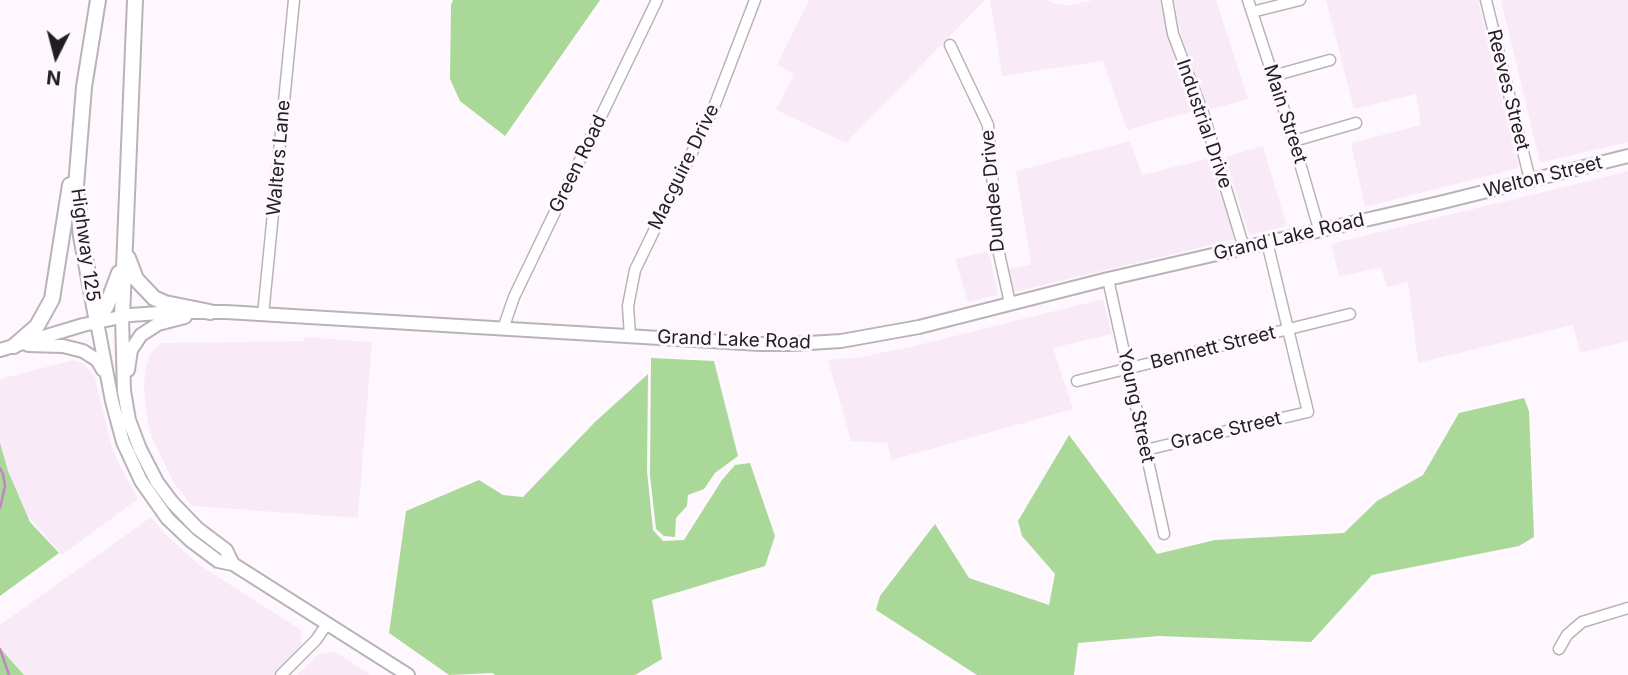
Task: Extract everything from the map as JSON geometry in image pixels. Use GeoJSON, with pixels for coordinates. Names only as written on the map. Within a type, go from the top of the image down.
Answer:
{"type":"FeatureCollection","features":[{"type":"Feature","properties":{"kind":"highway","name":"Highway 125"},"geometry":{"type":"LineString","coordinates":[[97,322],[81,236],[77,163],[98,0]]}},
{"type":"Feature","properties":{"kind":"highway","name":"Highway 125"},"geometry":{"type":"LineString","coordinates":[[122,317],[135,0]]}},
{"type":"Feature","properties":{"kind":"highway"},"geometry":{"type":"LineString","coordinates":[[7,348],[28,336],[40,323],[53,295],[85,87]]}},
{"type":"Feature","properties":{"kind":"highway"},"geometry":{"type":"LineString","coordinates":[[128,186],[128,255],[136,279],[146,292],[163,302],[210,312]]}},
{"type":"Feature","properties":{"kind":"highway"},"geometry":{"type":"LineString","coordinates":[[97,322],[115,284],[125,234]]}},
{"type":"Feature","properties":{"kind":"main road","name":"Welton Street"},"geometry":{"type":"LineString","coordinates":[[1458,198],[1628,156]]}},
{"type":"Feature","properties":{"kind":"main road","name":"Grand Lake Road"},"geometry":{"type":"LineString","coordinates":[[7,348],[58,331],[97,322],[174,312],[774,344],[841,341],[919,327],[1108,279],[1458,198]]}},
{"type":"Feature","properties":{"kind":"main road"},"geometry":{"type":"LineString","coordinates":[[140,449],[132,424],[129,396],[128,368],[131,350],[141,335],[158,324],[210,312]]}},
{"type":"Feature","properties":{"kind":"main road"},"geometry":{"type":"LineString","coordinates":[[122,317],[124,391],[129,420],[140,449]]}},
{"type":"Feature","properties":{"kind":"main road"},"geometry":{"type":"LineString","coordinates":[[97,322],[108,384],[123,442],[134,469],[167,518],[218,561],[233,564],[408,675]]}},
{"type":"Feature","properties":{"kind":"main road"},"geometry":{"type":"LineString","coordinates":[[97,322],[107,343],[126,416],[157,482],[197,528],[226,551],[233,564]]}},
{"type":"Feature","properties":{"kind":"main road"},"geometry":{"type":"LineString","coordinates":[[7,348],[52,345],[83,351],[97,360],[108,384]]}},
{"type":"Feature","properties":{"kind":"street","name":"Walters Lane"},"geometry":{"type":"LineString","coordinates":[[263,315],[293,0]]}},
{"type":"Feature","properties":{"kind":"street","name":"Green Road"},"geometry":{"type":"LineString","coordinates":[[503,329],[514,297],[657,0]]}},
{"type":"Feature","properties":{"kind":"street","name":"Macguire Drive"},"geometry":{"type":"LineString","coordinates":[[630,336],[628,306],[635,270],[714,107],[755,0]]}},
{"type":"Feature","properties":{"kind":"street","name":"Industrial Drive"},"geometry":{"type":"LineString","coordinates":[[1167,0],[1173,34],[1203,113],[1244,248]]}},
{"type":"Feature","properties":{"kind":"street","name":"Main Street"},"geometry":{"type":"LineString","coordinates":[[1248,0],[1319,229]]}},
{"type":"Feature","properties":{"kind":"street"},"geometry":{"type":"LineString","coordinates":[[1252,12],[1300,0]]}},
{"type":"Feature","properties":{"kind":"street","name":"Reeves Street"},"geometry":{"type":"LineString","coordinates":[[1486,0],[1530,180]]}},
{"type":"Feature","properties":{"kind":"street","name":"Dundee Drive"},"geometry":{"type":"LineString","coordinates":[[950,45],[988,125],[998,249],[1010,303]]}},
{"type":"Feature","properties":{"kind":"street"},"geometry":{"type":"LineString","coordinates":[[1273,76],[1331,60]]}},
{"type":"Feature","properties":{"kind":"street"},"geometry":{"type":"LineString","coordinates":[[1293,141],[1356,123]]}},
{"type":"Feature","properties":{"kind":"street"},"geometry":{"type":"LineString","coordinates":[[1267,242],[1288,329]]}},
{"type":"Feature","properties":{"kind":"street","name":"Young Street"},"geometry":{"type":"LineString","coordinates":[[1108,279],[1164,534]]}},
{"type":"Feature","properties":{"kind":"street","name":"Bennett Street"},"geometry":{"type":"LineString","coordinates":[[1077,382],[1350,314]]}},
{"type":"Feature","properties":{"kind":"street","name":"Grace Street"},"geometry":{"type":"LineString","coordinates":[[1145,450],[1308,412],[1288,329]]}},
{"type":"Feature","properties":{"kind":"street"},"geometry":{"type":"LineString","coordinates":[[1559,649],[1565,637],[1578,625],[1628,608]]}},
{"type":"Feature","properties":{"kind":"street"},"geometry":{"type":"LineString","coordinates":[[281,675],[316,640],[327,624]]}},
{"type":"Feature","properties":{"kind":"shaded area"},"geometry":{"type":"Polygon","coordinates":[[[809,0],[985,0],[846,143],[776,110],[794,74],[777,65],[809,0]]]}},
{"type":"Feature","properties":{"kind":"shaded area"},"geometry":{"type":"Polygon","coordinates":[[[990,0],[1048,0],[1055,4],[1069,5],[1094,0],[1160,0],[1169,41],[1194,111],[1127,130],[1103,61],[1002,76],[990,0]]]}},
{"type":"Feature","properties":{"kind":"shaded area"},"geometry":{"type":"Polygon","coordinates":[[[1174,0],[1216,0],[1248,99],[1209,110],[1181,35],[1174,0]]]}},
{"type":"Feature","properties":{"kind":"shaded area"},"geometry":{"type":"Polygon","coordinates":[[[1326,0],[1478,0],[1519,168],[1365,207],[1351,143],[1421,125],[1416,94],[1354,109],[1326,0]]]}},
{"type":"Feature","properties":{"kind":"shaded area"},"geometry":{"type":"Polygon","coordinates":[[[1501,0],[1628,0],[1628,142],[1540,163],[1501,0]]]}},
{"type":"Feature","properties":{"kind":"shaded area"},"geometry":{"type":"Polygon","coordinates":[[[1130,141],[1142,175],[1210,158],[1236,239],[1014,292],[1009,269],[1031,264],[1016,171],[1130,141]]]}},
{"type":"Feature","properties":{"kind":"shaded area"},"geometry":{"type":"Polygon","coordinates":[[[1263,146],[1287,226],[1249,235],[1225,157],[1263,146]]]}},
{"type":"Feature","properties":{"kind":"shaded area"},"geometry":{"type":"Polygon","coordinates":[[[1628,171],[1628,341],[1580,353],[1573,325],[1418,363],[1408,282],[1387,287],[1381,267],[1339,277],[1331,244],[1628,171]]]}},
{"type":"Feature","properties":{"kind":"shaded area"},"geometry":{"type":"Polygon","coordinates":[[[989,251],[998,295],[968,302],[955,259],[989,251]]]}},
{"type":"Feature","properties":{"kind":"shaded area"},"geometry":{"type":"Polygon","coordinates":[[[1103,299],[1112,334],[1053,348],[1073,409],[892,460],[887,443],[851,441],[828,360],[861,357],[910,347],[1103,299]]]}},
{"type":"Feature","properties":{"kind":"shaded area"},"geometry":{"type":"Polygon","coordinates":[[[305,337],[372,342],[358,518],[192,506],[174,483],[148,424],[144,387],[150,354],[162,343],[304,341],[305,337]]]}},
{"type":"Feature","properties":{"kind":"shaded area"},"geometry":{"type":"Polygon","coordinates":[[[73,360],[84,364],[95,377],[111,444],[138,499],[62,555],[23,511],[0,449],[0,379],[73,360]]]}},
{"type":"Feature","properties":{"kind":"shaded area"},"geometry":{"type":"Polygon","coordinates":[[[151,517],[166,535],[201,566],[301,630],[301,649],[274,675],[16,675],[0,659],[0,625],[151,517]]]}},
{"type":"Feature","properties":{"kind":"shaded area"},"geometry":{"type":"Polygon","coordinates":[[[334,651],[371,675],[297,675],[319,654],[334,651]]]}},
{"type":"Feature","properties":{"kind":"green space"},"geometry":{"type":"Polygon","coordinates":[[[453,0],[600,0],[505,136],[460,101],[450,79],[453,0]]]}},
{"type":"Feature","properties":{"kind":"green space"},"geometry":{"type":"Polygon","coordinates":[[[651,358],[714,361],[738,456],[715,473],[704,489],[688,495],[687,506],[676,518],[675,537],[664,536],[656,529],[650,475],[651,358]]]}},
{"type":"Feature","properties":{"kind":"green space"},"geometry":{"type":"Polygon","coordinates":[[[648,374],[647,471],[653,530],[663,541],[684,540],[722,480],[735,465],[750,463],[775,536],[765,566],[652,600],[662,659],[635,675],[449,675],[389,633],[406,511],[479,480],[503,495],[523,497],[595,422],[648,374]]]}},
{"type":"Feature","properties":{"kind":"green space"},"geometry":{"type":"Polygon","coordinates":[[[1524,398],[1529,411],[1534,537],[1519,546],[1372,575],[1311,642],[1159,636],[1078,643],[1074,675],[977,675],[876,610],[880,596],[935,524],[969,578],[1049,605],[1055,574],[1022,536],[1018,521],[1069,435],[1157,554],[1215,540],[1344,533],[1377,501],[1423,475],[1459,413],[1524,398]]]}},
{"type":"Feature","properties":{"kind":"green space"},"geometry":{"type":"Polygon","coordinates":[[[0,443],[8,471],[30,522],[59,553],[0,596],[0,443]]]}},
{"type":"Feature","properties":{"kind":"green space"},"geometry":{"type":"Polygon","coordinates":[[[0,648],[15,665],[24,675],[0,675],[0,648]]]}},
{"type":"Feature","properties":{"kind":"waterway"},"geometry":{"type":"LineString","coordinates":[[0,468],[5,486],[0,508]]}},
{"type":"Feature","properties":{"kind":"waterway"},"geometry":{"type":"LineString","coordinates":[[0,649],[9,675]]}}]}
